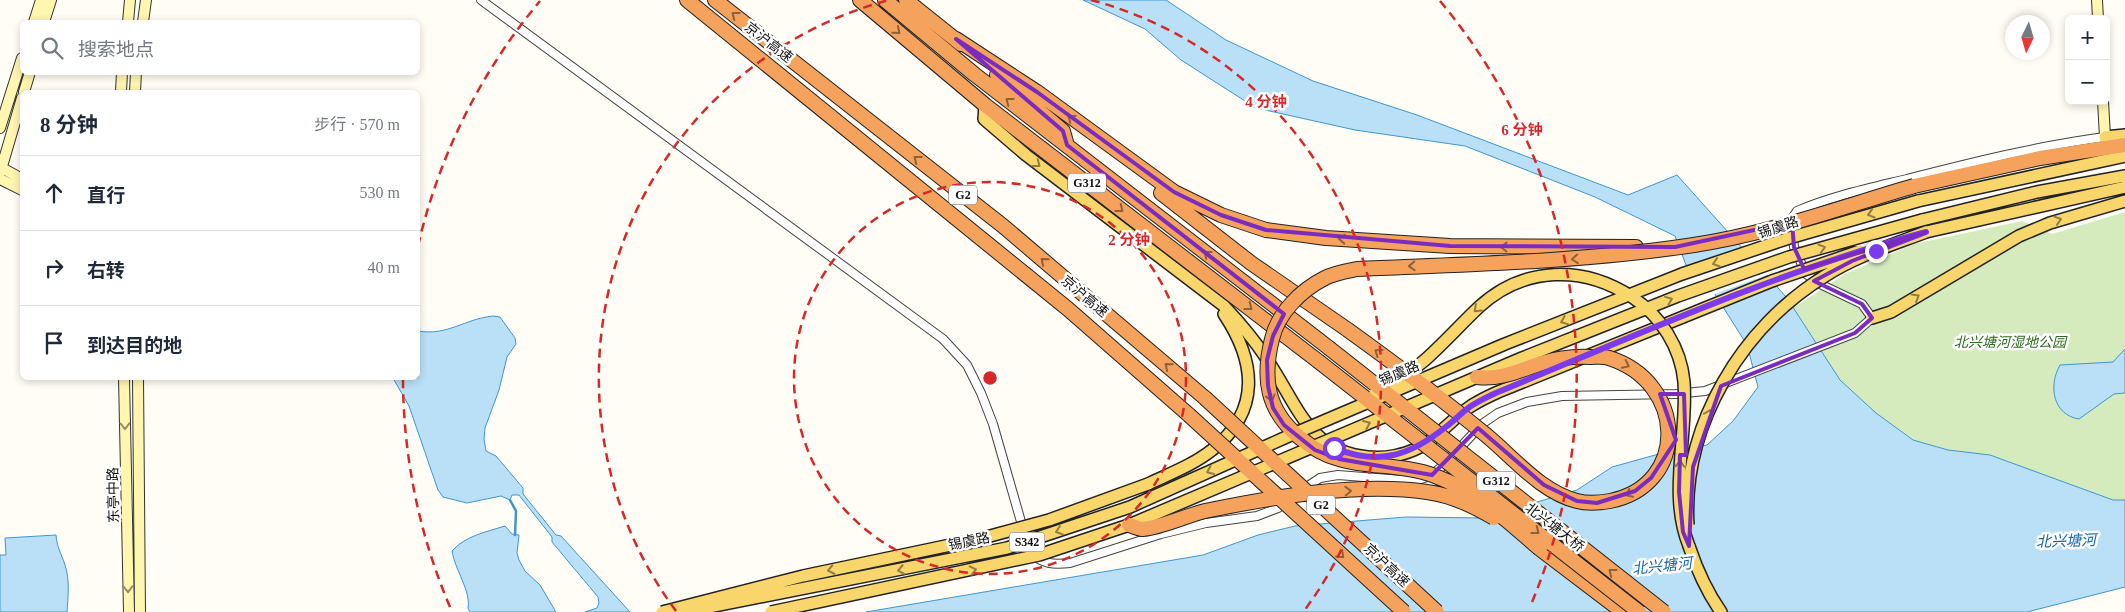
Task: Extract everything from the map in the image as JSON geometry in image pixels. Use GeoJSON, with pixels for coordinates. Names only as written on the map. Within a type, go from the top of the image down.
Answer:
{"type":"FeatureCollection","features":[{"type":"Feature","properties":{"kind":"highway","name":"京沪高速"},"geometry":{"type":"LineString","coordinates":[[687,0],[1068,309],[1189,415],[1404,612]]}},
{"type":"Feature","properties":{"kind":"highway","name":"京沪高速"},"geometry":{"type":"LineString","coordinates":[[715,0],[1002,226],[1205,398],[1437,612]]}},
{"type":"Feature","properties":{"kind":"highway","name":"G312"},"geometry":{"type":"LineString","coordinates":[[860,0],[985,105]]}},
{"type":"Feature","properties":{"kind":"highway","name":"G312"},"geometry":{"type":"LineString","coordinates":[[885,0],[974,74],[1067,145]]}},
{"type":"Feature","properties":{"kind":"highway"},"geometry":{"type":"LineString","coordinates":[[906,0],[1063,131],[1067,145]]}},
{"type":"Feature","properties":{"kind":"highway"},"geometry":{"type":"LineString","coordinates":[[956,40],[1037,92],[1174,192],[1221,216],[1266,230],[1326,238],[1450,246],[1675,247]]}},
{"type":"Feature","properties":{"kind":"highway","name":"北兴塘大桥"},"geometry":{"type":"LineString","coordinates":[[985,105],[1318,360],[1639,612]]}},
{"type":"Feature","properties":{"kind":"highway"},"geometry":{"type":"LineString","coordinates":[[1090,132],[1128,167],[1251,263],[1396,365],[1486,435],[1544,485],[1558,493],[1577,501],[1597,503],[1618,499],[1635,491],[1651,478],[1664,458],[1668,438],[1668,418],[1661,398],[1650,381],[1630,367],[1608,357],[1575,356],[1545,362],[1494,380],[1478,377]]}},
{"type":"Feature","properties":{"kind":"highway","name":"北兴塘大桥"},"geometry":{"type":"LineString","coordinates":[[1067,145],[1664,612]]}},
{"type":"Feature","properties":{"kind":"highway"},"geometry":{"type":"LineString","coordinates":[[1623,612],[1540,549],[1466,488],[1433,475],[1410,469],[1339,459],[1315,450],[1284,425],[1273,408],[1268,386],[1267,360],[1273,336],[1287,309],[1303,291],[1326,277],[1358,269],[1588,258],[1656,252],[1731,238],[1914,186],[2040,158],[2125,145]]}},
{"type":"Feature","properties":{"kind":"highway"},"geometry":{"type":"LineString","coordinates":[[1129,525],[1143,529],[1203,511],[1267,499],[1326,492],[1389,489],[1428,492],[1457,500],[1494,518],[1540,549]]}},
{"type":"Feature","properties":{"kind":"main road"},"geometry":{"type":"LineString","coordinates":[[35,20],[41,0]]}},
{"type":"Feature","properties":{"kind":"main road"},"geometry":{"type":"LineString","coordinates":[[45,20],[51,0]]}},
{"type":"Feature","properties":{"kind":"main road"},"geometry":{"type":"LineString","coordinates":[[128,20],[130,0]]}},
{"type":"Feature","properties":{"kind":"main road"},"geometry":{"type":"LineString","coordinates":[[143,20],[146,0]]}},
{"type":"Feature","properties":{"kind":"main road"},"geometry":{"type":"LineString","coordinates":[[2097,0],[2098,15]]}},
{"type":"Feature","properties":{"kind":"main road"},"geometry":{"type":"LineString","coordinates":[[0,128],[20,64]]}},
{"type":"Feature","properties":{"kind":"main road"},"geometry":{"type":"LineString","coordinates":[[25,90],[29,75]]}},
{"type":"Feature","properties":{"kind":"main road"},"geometry":{"type":"LineString","coordinates":[[122,75],[122,90]]}},
{"type":"Feature","properties":{"kind":"main road"},"geometry":{"type":"LineString","coordinates":[[135,90],[136,75]]}},
{"type":"Feature","properties":{"kind":"main road"},"geometry":{"type":"LineString","coordinates":[[1,172],[20,105]]}},
{"type":"Feature","properties":{"kind":"main road"},"geometry":{"type":"LineString","coordinates":[[985,105],[984,119],[1026,155],[1224,306],[1249,333],[1273,369],[1299,415],[1316,435],[1334,448],[1353,456],[1376,458],[1398,455],[1420,447],[1470,407],[1498,392],[1820,264],[1926,232],[2125,187]]}},
{"type":"Feature","properties":{"kind":"main road"},"geometry":{"type":"LineString","coordinates":[[2103,105],[2105,137],[2125,135]]}},
{"type":"Feature","properties":{"kind":"main road","name":"锡虞路"},"geometry":{"type":"LineString","coordinates":[[684,612],[1007,548],[1130,507],[1505,344],[1682,274],[1789,238],[1918,201],[2125,156]]}},
{"type":"Feature","properties":{"kind":"main road"},"geometry":{"type":"LineString","coordinates":[[1,172],[20,178]]}},
{"type":"Feature","properties":{"kind":"main road"},"geometry":{"type":"LineString","coordinates":[[1,172],[20,188]]}},
{"type":"Feature","properties":{"kind":"main road","name":"锡虞路"},"geometry":{"type":"LineString","coordinates":[[771,612],[1039,555],[1129,525],[1478,377],[1678,296],[1789,257],[1922,220],[2037,192],[2125,176]]}},
{"type":"Feature","properties":{"kind":"main road"},"geometry":{"type":"LineString","coordinates":[[1872,318],[1891,312],[2019,236],[2050,223],[2125,201]]}},
{"type":"Feature","properties":{"kind":"main road"},"geometry":{"type":"LineString","coordinates":[[1689,546],[1689,493],[1693,467],[1708,414],[1720,387],[1760,328],[1782,306],[1826,275],[1852,261],[1926,232]]}},
{"type":"Feature","properties":{"kind":"main road"},"geometry":{"type":"LineString","coordinates":[[1351,410],[1424,360],[1499,291],[1524,279],[1548,275],[1573,274],[1599,279],[1640,302],[1670,336],[1679,359],[1684,380],[1680,499],[1683,532],[1700,575],[1721,612]]}},
{"type":"Feature","properties":{"kind":"main road"},"geometry":{"type":"LineString","coordinates":[[662,612],[803,576],[979,539],[1049,520],[1148,484],[1194,463],[1212,450],[1237,424],[1244,408],[1248,374],[1245,352],[1236,332],[1215,300]]}},
{"type":"Feature","properties":{"kind":"main road","name":"东亭中路"},"geometry":{"type":"LineString","coordinates":[[124,380],[129,612]]}},
{"type":"Feature","properties":{"kind":"main road","name":"东亭中路"},"geometry":{"type":"LineString","coordinates":[[138,380],[140,612]]}},
{"type":"Feature","properties":{"kind":"street"},"geometry":{"type":"LineString","coordinates":[[481,0],[943,339],[967,365],[981,393],[993,424],[1030,553],[1040,561],[1056,565],[1070,563],[1162,534],[1206,523],[1257,516],[1278,508],[1320,478],[1338,475],[1415,481],[1430,476],[1444,465],[1482,424],[1498,413],[1527,402],[1562,396],[1705,391],[1833,342],[1855,333],[1872,318],[1862,304],[1822,285],[1806,274],[1794,246],[1791,220],[1797,211],[1864,190],[1986,159],[2042,146],[2105,137]]}},
{"type":"Feature","properties":{"kind":"highlighted area"},"geometry":{"type":"Polygon","coordinates":[[[956,39],[1037,92],[1174,192],[1221,215],[1266,230],[1450,246],[1675,247],[1792,222],[1794,247],[1804,269],[1926,232],[1852,261],[1814,281],[1862,304],[1872,318],[1855,333],[1721,386],[1693,467],[1689,546],[1683,532],[1679,492],[1680,455],[1686,455],[1684,394],[1660,394],[1676,440],[1651,478],[1635,491],[1597,503],[1577,501],[1544,485],[1478,428],[1432,475],[1339,459],[1315,450],[1284,425],[1273,408],[1268,386],[1267,360],[1273,336],[1284,314],[1067,145],[1063,131],[956,39]]]}},
{"type":"Feature","properties":{"kind":"green space","name":"北兴塘河湿地公园"},"geometry":{"type":"Polygon","coordinates":[[[2125,212],[2125,500],[2113,500],[1990,455],[1948,450],[1913,440],[1876,413],[1840,380],[1793,308],[1845,274],[1914,244],[2022,221],[2052,234],[2125,212]]]}},
{"type":"Feature","properties":{"kind":"water","name":"北兴塘河"},"geometry":{"type":"Polygon","coordinates":[[[1083,0],[1166,0],[1226,40],[1313,81],[1417,115],[1628,195],[1677,175],[1787,298],[1840,380],[1876,413],[1913,440],[1948,450],[1990,455],[2113,500],[2125,500],[2125,587],[2027,612],[866,612],[1203,555],[1258,535],[1295,526],[1406,517],[1484,518],[1577,490],[1612,467],[1666,452],[1707,445],[1733,421],[1758,387],[1747,345],[1706,280],[1686,265],[1675,236],[1595,197],[1465,146],[1355,130],[1256,108],[1181,60],[1145,29],[1083,0]]]}},
{"type":"Feature","properties":{"kind":"water"},"geometry":{"type":"Polygon","coordinates":[[[500,317],[515,338],[516,344],[507,357],[499,390],[485,428],[486,451],[496,456],[523,488],[523,494],[556,535],[561,536],[630,612],[585,612],[597,608],[599,603],[598,597],[552,542],[552,537],[519,495],[512,495],[510,500],[501,496],[467,503],[443,497],[438,490],[409,406],[394,380],[420,380],[420,331],[438,331],[483,318],[500,317]]]}},
{"type":"Feature","properties":{"kind":"water"},"geometry":{"type":"Polygon","coordinates":[[[2125,349],[2125,393],[2114,394],[2079,419],[2063,412],[2058,406],[2054,390],[2056,373],[2060,365],[2113,362],[2125,349]]]}},
{"type":"Feature","properties":{"kind":"water"},"geometry":{"type":"Polygon","coordinates":[[[505,526],[512,534],[519,535],[517,553],[519,560],[525,571],[540,585],[556,612],[470,612],[465,588],[452,551],[469,538],[505,526]]]}},
{"type":"Feature","properties":{"kind":"water"},"geometry":{"type":"Polygon","coordinates":[[[56,535],[68,576],[67,612],[0,612],[0,555],[6,555],[5,538],[56,535]]]}},
{"type":"Feature","properties":{"kind":"pier"},"geometry":{"type":"Polygon","coordinates":[[[1744,247],[1769,274],[1712,295],[1704,282],[1686,268],[1744,247]]]}},
{"type":"Feature","properties":{"kind":"waterway"},"geometry":{"type":"LineString","coordinates":[[510,500],[516,511],[515,535]]}},
{"type":"Feature","properties":{"kind":"route"},"geometry":{"type":"LineString","coordinates":[[1334,448],[1353,456],[1376,458],[1398,455],[1420,447],[1470,407],[1498,392],[1772,281],[1881,244],[1926,232],[1876,251]]}}]}
